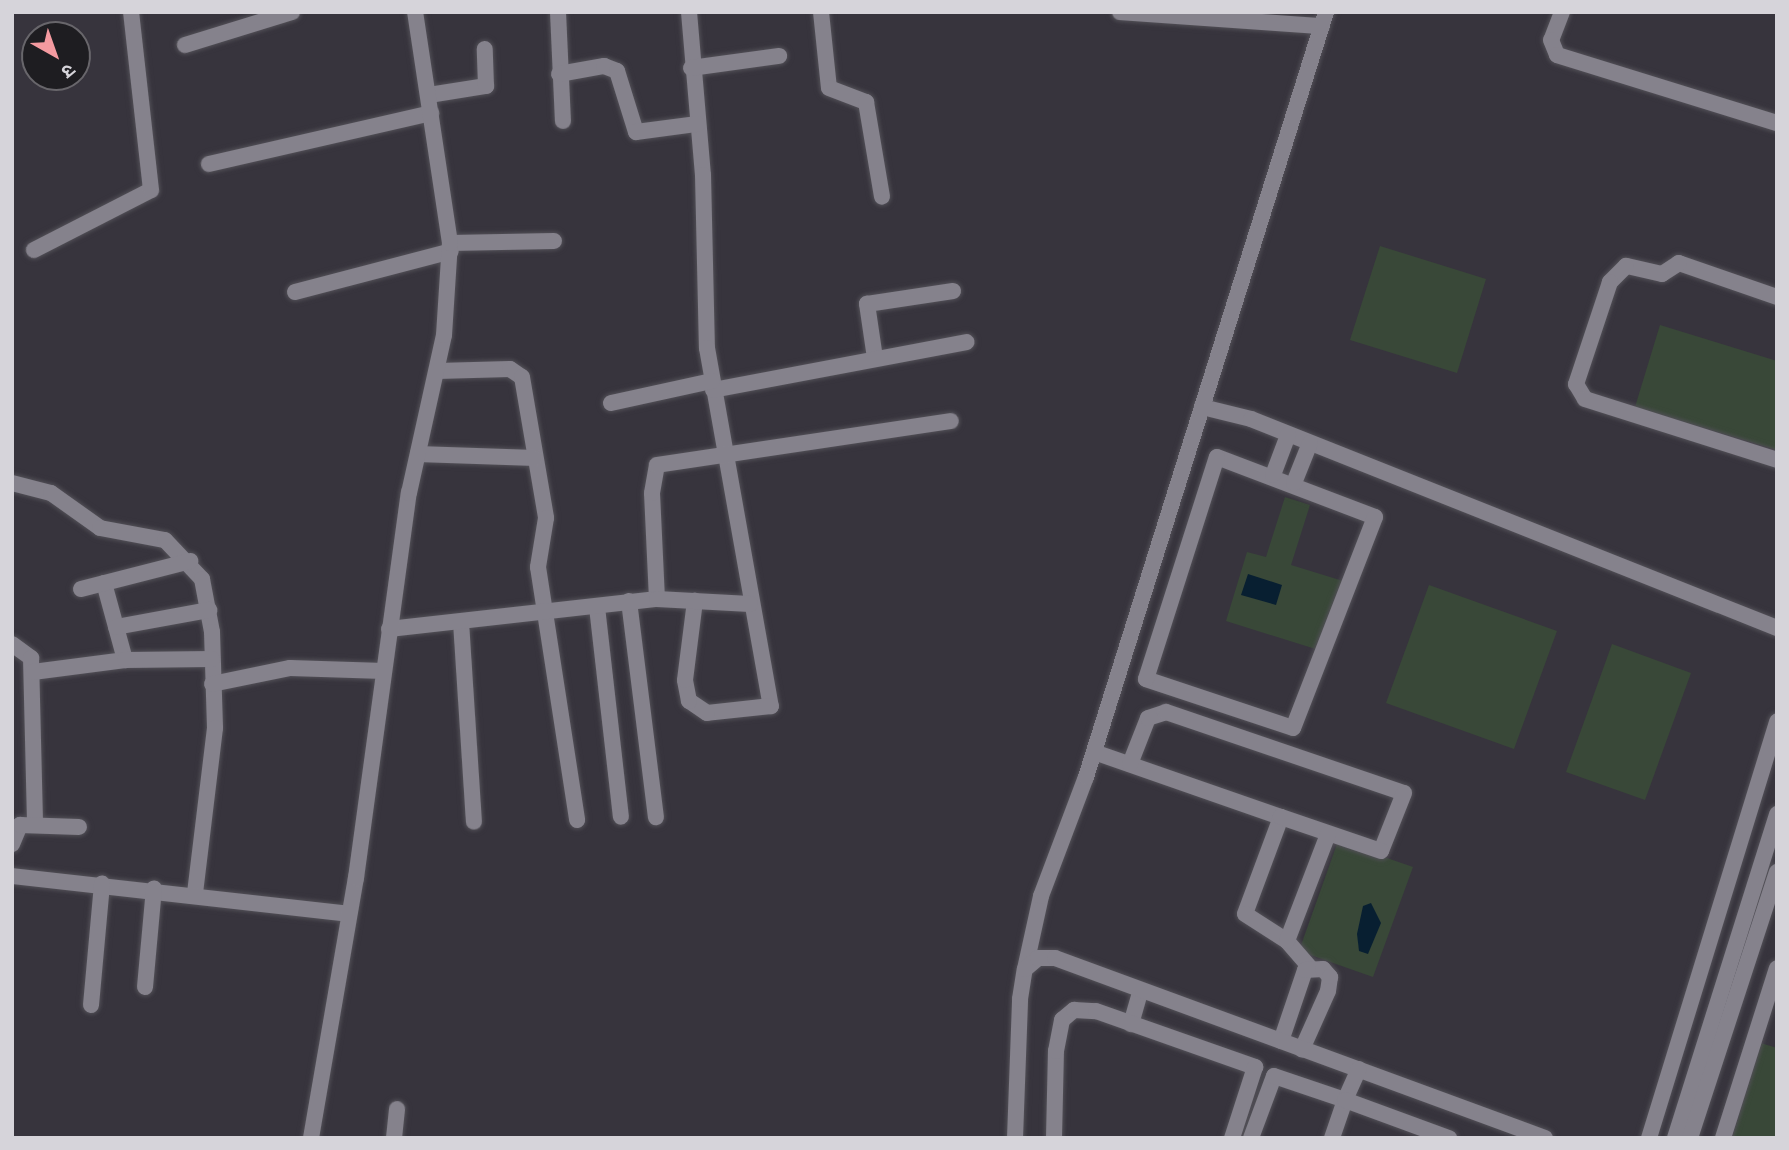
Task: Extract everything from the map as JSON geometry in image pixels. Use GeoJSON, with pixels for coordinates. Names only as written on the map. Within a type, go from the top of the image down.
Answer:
{"type":"FeatureCollection","features":[{"type":"Feature","properties":{"kind":"street"},"geometry":{"type":"LineString","coordinates":[[34,250],[151,190],[131,12]]}},
{"type":"Feature","properties":{"kind":"street"},"geometry":{"type":"LineString","coordinates":[[185,45],[292,12]]}},
{"type":"Feature","properties":{"kind":"street"},"geometry":{"type":"LineString","coordinates":[[311,1138],[349,914],[389,629],[418,454],[437,371],[450,247],[415,12]]}},
{"type":"Feature","properties":{"kind":"street"},"geometry":{"type":"LineString","coordinates":[[558,12],[563,121]]}},
{"type":"Feature","properties":{"kind":"street"},"geometry":{"type":"LineString","coordinates":[[689,12],[713,386],[721,453],[772,705],[707,713],[695,708],[685,688],[695,601]]}},
{"type":"Feature","properties":{"kind":"street"},"geometry":{"type":"LineString","coordinates":[[821,12],[829,88],[866,102],[882,197]]}},
{"type":"Feature","properties":{"kind":"street"},"geometry":{"type":"LineString","coordinates":[[1015,1138],[1025,969],[1041,896],[1094,752],[1324,19],[1120,12]]}},
{"type":"Feature","properties":{"kind":"street"},"geometry":{"type":"LineString","coordinates":[[1562,12],[1551,40],[1557,55],[1777,123]]}},
{"type":"Feature","properties":{"kind":"street"},"geometry":{"type":"LineString","coordinates":[[429,95],[486,86],[485,49]]}},
{"type":"Feature","properties":{"kind":"street"},"geometry":{"type":"LineString","coordinates":[[691,68],[779,56]]}},
{"type":"Feature","properties":{"kind":"street"},"geometry":{"type":"LineString","coordinates":[[559,74],[604,66],[617,71],[636,132],[698,124]]}},
{"type":"Feature","properties":{"kind":"street"},"geometry":{"type":"LineString","coordinates":[[209,164],[431,113]]}},
{"type":"Feature","properties":{"kind":"street"},"geometry":{"type":"LineString","coordinates":[[295,292],[450,247],[554,241]]}},
{"type":"Feature","properties":{"kind":"street"},"geometry":{"type":"LineString","coordinates":[[1777,297],[1679,263],[1662,274],[1626,266],[1610,282],[1576,384],[1586,399],[1777,460]]}},
{"type":"Feature","properties":{"kind":"street"},"geometry":{"type":"LineString","coordinates":[[874,358],[867,304],[953,291]]}},
{"type":"Feature","properties":{"kind":"street"},"geometry":{"type":"LineString","coordinates":[[611,402],[966,342]]}},
{"type":"Feature","properties":{"kind":"street"},"geometry":{"type":"LineString","coordinates":[[437,371],[518,372],[546,518],[538,567],[549,612],[577,820]]}},
{"type":"Feature","properties":{"kind":"street"},"geometry":{"type":"LineString","coordinates":[[1202,407],[1310,443],[1777,628]]}},
{"type":"Feature","properties":{"kind":"street"},"geometry":{"type":"LineString","coordinates":[[657,599],[654,469],[721,453],[951,421]]}},
{"type":"Feature","properties":{"kind":"street"},"geometry":{"type":"LineString","coordinates":[[1273,475],[1288,435]]}},
{"type":"Feature","properties":{"kind":"street"},"geometry":{"type":"LineString","coordinates":[[1294,483],[1310,443]]}},
{"type":"Feature","properties":{"kind":"street"},"geometry":{"type":"LineString","coordinates":[[418,454],[535,458]]}},
{"type":"Feature","properties":{"kind":"street"},"geometry":{"type":"LineString","coordinates":[[1217,457],[1273,475],[1376,516],[1293,728],[1146,679],[1217,457]]}},
{"type":"Feature","properties":{"kind":"street"},"geometry":{"type":"LineString","coordinates":[[12,483],[51,493],[100,527],[164,540],[190,561],[209,610],[215,729],[195,892]]}},
{"type":"Feature","properties":{"kind":"street"},"geometry":{"type":"LineString","coordinates":[[81,589],[190,561]]}},
{"type":"Feature","properties":{"kind":"street"},"geometry":{"type":"LineString","coordinates":[[104,583],[125,660]]}},
{"type":"Feature","properties":{"kind":"street"},"geometry":{"type":"LineString","coordinates":[[389,629],[657,599],[750,604]]}},
{"type":"Feature","properties":{"kind":"street"},"geometry":{"type":"LineString","coordinates":[[629,601],[656,817]]}},
{"type":"Feature","properties":{"kind":"street"},"geometry":{"type":"LineString","coordinates":[[597,607],[621,817]]}},
{"type":"Feature","properties":{"kind":"street"},"geometry":{"type":"LineString","coordinates":[[116,627],[209,610]]}},
{"type":"Feature","properties":{"kind":"street"},"geometry":{"type":"LineString","coordinates":[[461,622],[474,822]]}},
{"type":"Feature","properties":{"kind":"street"},"geometry":{"type":"LineString","coordinates":[[12,644],[27,650],[33,672],[35,823]]}},
{"type":"Feature","properties":{"kind":"street"},"geometry":{"type":"LineString","coordinates":[[33,672],[125,660],[212,659]]}},
{"type":"Feature","properties":{"kind":"street"},"geometry":{"type":"LineString","coordinates":[[212,684],[290,668],[384,671]]}},
{"type":"Feature","properties":{"kind":"street"},"geometry":{"type":"LineString","coordinates":[[1094,752],[1381,851],[1404,793],[1166,712],[1148,718],[1130,764]]}},
{"type":"Feature","properties":{"kind":"street"},"geometry":{"type":"LineString","coordinates":[[1649,1138],[1777,721]]}},
{"type":"Feature","properties":{"kind":"street"},"geometry":{"type":"LineString","coordinates":[[1675,1138],[1777,814]]}},
{"type":"Feature","properties":{"kind":"street"},"geometry":{"type":"LineString","coordinates":[[1281,817],[1245,914],[1287,941],[1310,967],[1328,972],[1331,982],[1301,1049]]}},
{"type":"Feature","properties":{"kind":"street"},"geometry":{"type":"LineString","coordinates":[[12,844],[20,825],[35,823],[79,827]]}},
{"type":"Feature","properties":{"kind":"street"},"geometry":{"type":"LineString","coordinates":[[1287,941],[1328,834]]}},
{"type":"Feature","properties":{"kind":"street"},"geometry":{"type":"LineString","coordinates":[[1690,1138],[1777,872]]}},
{"type":"Feature","properties":{"kind":"street"},"geometry":{"type":"LineString","coordinates":[[12,876],[195,892],[349,914]]}},
{"type":"Feature","properties":{"kind":"street"},"geometry":{"type":"LineString","coordinates":[[91,1005],[102,883]]}},
{"type":"Feature","properties":{"kind":"street"},"geometry":{"type":"LineString","coordinates":[[145,987],[155,888]]}},
{"type":"Feature","properties":{"kind":"street"},"geometry":{"type":"LineString","coordinates":[[1025,969],[1038,958],[1055,958],[1545,1138]]}},
{"type":"Feature","properties":{"kind":"street"},"geometry":{"type":"LineString","coordinates":[[1281,1041],[1301,976],[1310,967]]}},
{"type":"Feature","properties":{"kind":"street"},"geometry":{"type":"LineString","coordinates":[[1723,1138],[1777,968]]}},
{"type":"Feature","properties":{"kind":"street"},"geometry":{"type":"LineString","coordinates":[[1131,1024],[1141,990]]}},
{"type":"Feature","properties":{"kind":"street"},"geometry":{"type":"LineString","coordinates":[[1054,1138],[1062,1020],[1074,1010],[1131,1024],[1255,1068],[1232,1138]]}},
{"type":"Feature","properties":{"kind":"street"},"geometry":{"type":"LineString","coordinates":[[1332,1138],[1359,1069]]}},
{"type":"Feature","properties":{"kind":"street"},"geometry":{"type":"LineString","coordinates":[[1251,1138],[1274,1076],[1449,1138]]}},
{"type":"Feature","properties":{"kind":"street"},"geometry":{"type":"LineString","coordinates":[[394,1138],[397,1109]]}},
{"type":"Feature","properties":{"kind":"green space"},"geometry":{"type":"Polygon","coordinates":[[[1380,246],[1486,279],[1457,373],[1350,340],[1380,246]]]}},
{"type":"Feature","properties":{"kind":"green space"},"geometry":{"type":"Polygon","coordinates":[[[1660,325],[1777,361],[1777,450],[1635,407],[1660,325]]]}},
{"type":"Feature","properties":{"kind":"green space"},"geometry":{"type":"Polygon","coordinates":[[[1285,497],[1310,505],[1291,565],[1343,581],[1322,651],[1226,621],[1247,552],[1266,557],[1285,497]]]}},
{"type":"Feature","properties":{"kind":"green space"},"geometry":{"type":"Polygon","coordinates":[[[1429,585],[1557,631],[1514,749],[1386,703],[1429,585]]]}},
{"type":"Feature","properties":{"kind":"green space"},"geometry":{"type":"Polygon","coordinates":[[[1612,644],[1691,673],[1645,800],[1566,772],[1612,644]]]}},
{"type":"Feature","properties":{"kind":"green space"},"geometry":{"type":"Polygon","coordinates":[[[1338,841],[1413,867],[1373,977],[1299,951],[1338,841]]]}},
{"type":"Feature","properties":{"kind":"green space"},"geometry":{"type":"Polygon","coordinates":[[[1761,1043],[1777,1048],[1777,1138],[1732,1138],[1761,1043]]]}},
{"type":"Feature","properties":{"kind":"water"},"geometry":{"type":"Polygon","coordinates":[[[1248,574],[1282,585],[1276,605],[1241,595],[1248,574]]]}},
{"type":"Feature","properties":{"kind":"water"},"geometry":{"type":"Polygon","coordinates":[[[1371,903],[1381,923],[1368,954],[1359,951],[1357,934],[1363,906],[1371,903]]]}}]}
